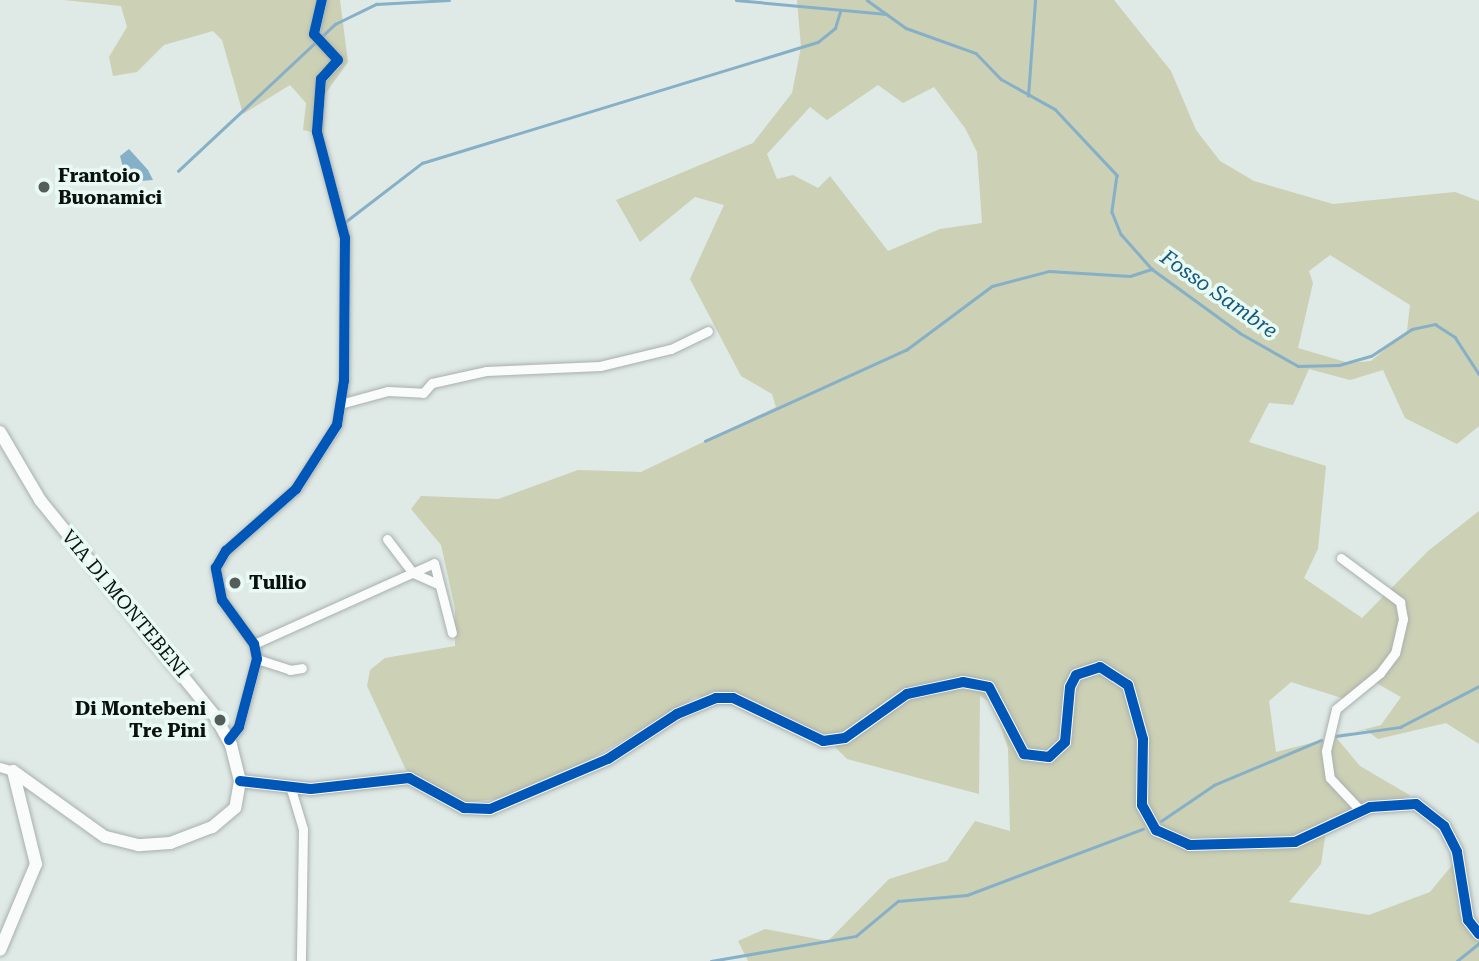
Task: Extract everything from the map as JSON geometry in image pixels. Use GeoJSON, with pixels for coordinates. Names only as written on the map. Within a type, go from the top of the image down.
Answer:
{"type":"FeatureCollection","features":[{"type":"Feature","properties":{"kind":"street"},"geometry":{"type":"LineString","coordinates":[[229,740],[239,727],[257,659],[254,644],[222,600],[216,568],[226,551],[296,489],[337,425],[340,404],[345,238],[317,132],[321,79],[338,60],[320,46],[314,34],[323,0]]}},
{"type":"Feature","properties":{"kind":"street"},"geometry":{"type":"LineString","coordinates":[[340,404],[388,391],[423,393],[432,383],[486,370],[600,366],[671,349],[708,331]]}},
{"type":"Feature","properties":{"kind":"street","name":"VIA DI MONTEBENI"},"geometry":{"type":"LineString","coordinates":[[0,432],[40,500],[229,740],[240,781]]}},
{"type":"Feature","properties":{"kind":"street"},"geometry":{"type":"LineString","coordinates":[[387,539],[413,573],[438,584]]}},
{"type":"Feature","properties":{"kind":"street"},"geometry":{"type":"LineString","coordinates":[[1341,558],[1400,602],[1403,619],[1388,663],[1336,709],[1326,751],[1330,778],[1360,810]]}},
{"type":"Feature","properties":{"kind":"street"},"geometry":{"type":"LineString","coordinates":[[254,644],[434,563],[441,570],[438,584],[452,634]]}},
{"type":"Feature","properties":{"kind":"street"},"geometry":{"type":"LineString","coordinates":[[257,659],[290,670],[302,668]]}},
{"type":"Feature","properties":{"kind":"street"},"geometry":{"type":"LineString","coordinates":[[0,766],[13,771],[105,836],[138,845],[170,843],[212,827],[235,808],[240,781],[291,789],[409,778],[464,808],[490,808],[608,759],[677,714],[716,698],[733,698],[823,741],[845,738],[907,694],[963,682],[989,687],[1024,754],[1049,757],[1065,742],[1073,681],[1100,667],[1128,685],[1143,739],[1142,805],[1167,838],[1189,845],[1295,842],[1360,810],[1398,801],[1416,804],[1444,826],[1462,871],[1468,920],[1479,934]]}},
{"type":"Feature","properties":{"kind":"street"},"geometry":{"type":"LineString","coordinates":[[0,950],[36,864],[13,771]]}},
{"type":"Feature","properties":{"kind":"street"},"geometry":{"type":"LineString","coordinates":[[291,789],[303,829],[301,961]]}},
{"type":"Feature","properties":{"kind":"green space"},"geometry":{"type":"Polygon","coordinates":[[[64,0],[340,0],[348,62],[325,94],[324,135],[303,130],[306,103],[290,85],[243,114],[222,40],[213,31],[164,45],[137,72],[113,76],[109,57],[127,27],[121,6],[64,0]]]}},
{"type":"Feature","properties":{"kind":"green space"},"geometry":{"type":"Polygon","coordinates":[[[797,0],[1114,0],[1171,71],[1196,130],[1220,161],[1254,181],[1333,204],[1455,192],[1479,201],[1479,426],[1457,444],[1405,418],[1383,370],[1350,380],[1309,369],[1293,405],[1269,403],[1249,442],[1326,466],[1318,549],[1304,578],[1362,618],[1428,551],[1479,511],[1479,744],[1446,723],[1378,739],[1366,730],[1355,732],[1381,725],[1401,697],[1371,680],[1345,699],[1291,682],[1269,701],[1276,752],[1335,737],[1360,766],[1411,796],[1328,818],[1321,864],[1289,902],[1369,915],[1430,892],[1453,864],[1460,915],[1479,941],[1479,961],[748,961],[738,941],[765,929],[828,941],[889,879],[947,861],[975,821],[1010,831],[1008,748],[993,704],[980,696],[979,794],[847,759],[823,735],[735,694],[695,697],[575,768],[499,799],[465,802],[406,770],[367,686],[370,670],[385,658],[455,646],[455,608],[441,545],[411,509],[421,496],[498,499],[578,470],[641,472],[776,407],[772,394],[741,376],[690,279],[724,205],[695,197],[640,242],[616,200],[753,143],[792,93],[801,47],[797,0]],[[878,85],[827,120],[810,107],[767,154],[777,179],[793,175],[818,188],[830,176],[888,251],[940,229],[982,223],[977,152],[965,128],[934,87],[903,103],[878,85]],[[1330,255],[1309,271],[1313,283],[1298,348],[1349,363],[1371,361],[1407,331],[1410,305],[1330,255]]]}},
{"type":"Feature","properties":{"kind":"water"},"geometry":{"type":"Polygon","coordinates":[[[129,149],[148,170],[153,180],[127,182],[120,156],[129,149]]]}},
{"type":"Feature","properties":{"kind":"waterway"},"geometry":{"type":"LineString","coordinates":[[178,171],[335,24],[376,4],[449,0]]}},
{"type":"Feature","properties":{"kind":"waterway"},"geometry":{"type":"LineString","coordinates":[[736,0],[886,14]]}},
{"type":"Feature","properties":{"kind":"waterway","name":"Fosso Sambre"},"geometry":{"type":"LineString","coordinates":[[867,0],[906,28],[976,53],[1001,79],[1055,109],[1117,175],[1112,212],[1121,234],[1152,269],[1240,333],[1298,366],[1339,365],[1371,356],[1412,329],[1435,324],[1455,337],[1479,374]]}},
{"type":"Feature","properties":{"kind":"waterway"},"geometry":{"type":"LineString","coordinates":[[1028,96],[1035,0]]}},
{"type":"Feature","properties":{"kind":"waterway"},"geometry":{"type":"LineString","coordinates":[[345,222],[422,163],[818,42],[835,28],[840,12]]}},
{"type":"Feature","properties":{"kind":"waterway"},"geometry":{"type":"LineString","coordinates":[[705,441],[906,350],[992,286],[1049,271],[1130,276],[1152,269]]}},
{"type":"Feature","properties":{"kind":"waterway"},"geometry":{"type":"LineString","coordinates":[[1336,736],[1400,727],[1479,686]]}},
{"type":"Feature","properties":{"kind":"waterway"},"geometry":{"type":"LineString","coordinates":[[1161,821],[1214,785],[1321,740]]}},
{"type":"Feature","properties":{"kind":"waterway"},"geometry":{"type":"LineString","coordinates":[[711,961],[856,936],[898,901],[967,895],[1143,829]]}},
{"type":"Feature","properties":{"kind":"waterway"},"geometry":{"type":"LineString","coordinates":[[1457,961],[1479,943]]}},
{"type":"Feature","properties":{"kind":"cycle path"},"geometry":{"type":"LineString","coordinates":[[229,740],[239,727],[257,659],[254,644],[222,600],[216,568],[226,551],[296,489],[337,425],[344,381],[345,238],[317,132],[321,79],[338,60],[314,34],[322,0]]}},
{"type":"Feature","properties":{"kind":"cycle path"},"geometry":{"type":"LineString","coordinates":[[240,781],[311,789],[409,778],[464,808],[490,809],[608,759],[677,714],[716,698],[733,698],[823,741],[845,738],[907,694],[963,682],[989,687],[1024,754],[1049,757],[1065,742],[1070,687],[1076,675],[1100,667],[1128,685],[1143,739],[1142,805],[1156,830],[1189,845],[1295,842],[1370,807],[1416,804],[1444,826],[1457,852],[1468,920],[1479,934]]}},
{"type":"Feature","properties":{"kind":"place","name":"Frantoio Buonamici"},"geometry":{"type":"Point","coordinates":[44,187]}},
{"type":"Feature","properties":{"kind":"place","name":"Tullio"},"geometry":{"type":"Point","coordinates":[235,583]}},
{"type":"Feature","properties":{"kind":"place","name":"Di Montebeni Tre Pini"},"geometry":{"type":"Point","coordinates":[220,720]}}]}
